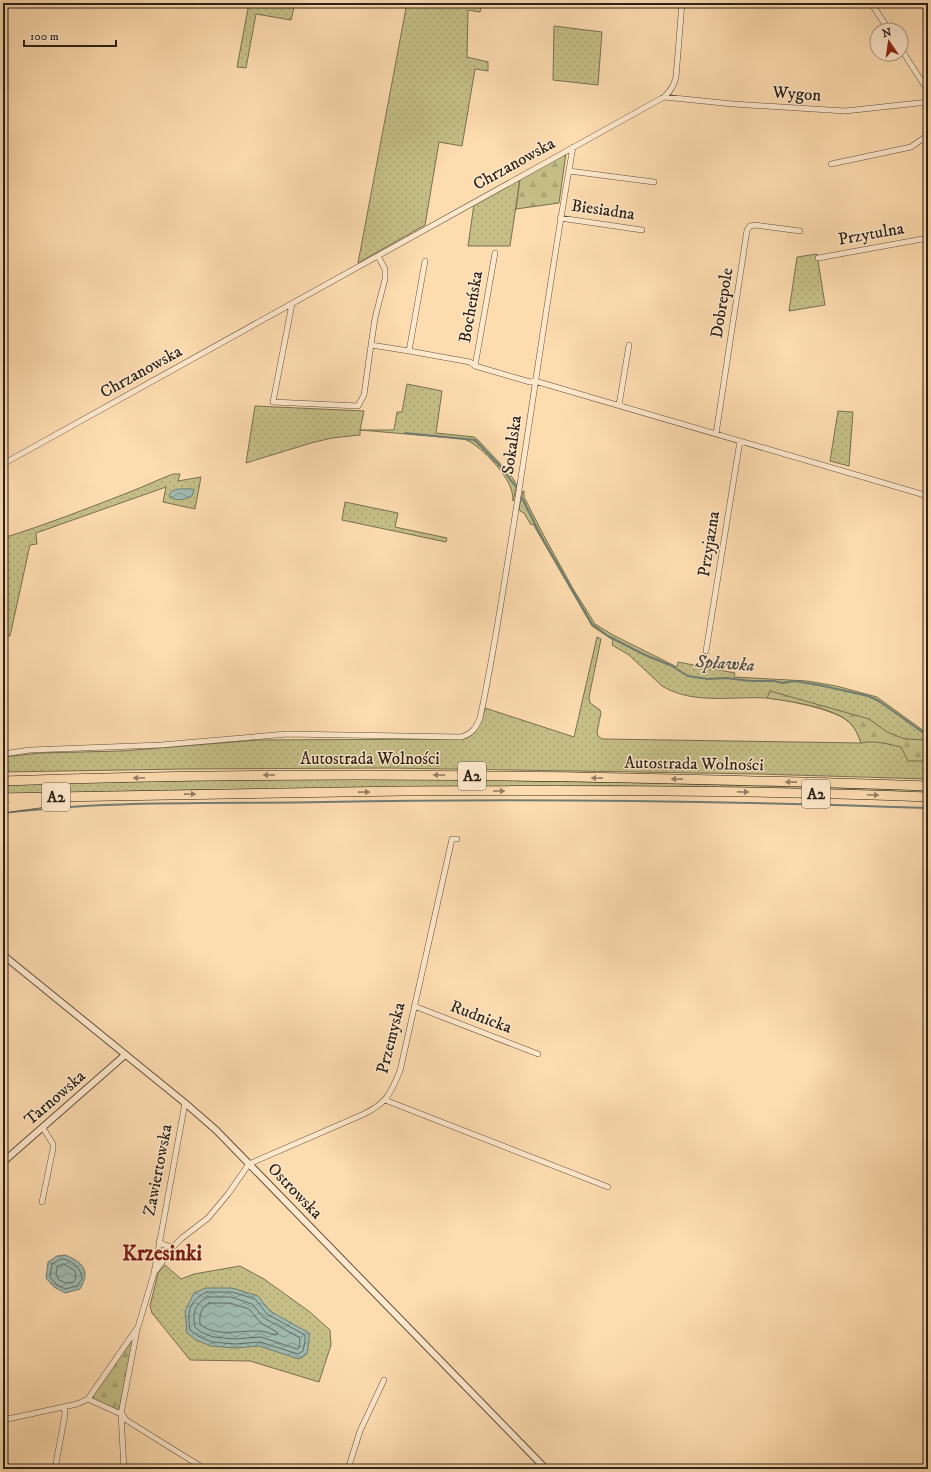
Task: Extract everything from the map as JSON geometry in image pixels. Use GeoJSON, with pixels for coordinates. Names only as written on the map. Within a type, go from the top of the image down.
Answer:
{"type":"FeatureCollection","features":[{"type":"Feature","properties":{"kind":"highway","name":"Autostrada Wolności"},"geometry":{"type":"LineString","coordinates":[[3,780],[17,781],[379,774],[709,780],[928,786]]}},
{"type":"Feature","properties":{"kind":"highway","name":"Autostrada Wolności"},"geometry":{"type":"LineString","coordinates":[[3,798],[109,795],[616,790],[696,790],[928,797]]}},
{"type":"Feature","properties":{"kind":"highway"},"geometry":{"type":"LineString","coordinates":[[3,808],[109,795]]}},
{"type":"Feature","properties":{"kind":"street","name":"Chrzanowska"},"geometry":{"type":"LineString","coordinates":[[3,464],[664,97],[674,86],[676,77],[682,3]]}},
{"type":"Feature","properties":{"kind":"street"},"geometry":{"type":"LineString","coordinates":[[871,3],[884,22]]}},
{"type":"Feature","properties":{"kind":"street"},"geometry":{"type":"LineString","coordinates":[[909,61],[928,91]]}},
{"type":"Feature","properties":{"kind":"street","name":"Wygon"},"geometry":{"type":"LineString","coordinates":[[664,97],[734,104],[845,111],[928,102]]}},
{"type":"Feature","properties":{"kind":"street"},"geometry":{"type":"LineString","coordinates":[[831,164],[905,148],[916,144],[928,135]]}},
{"type":"Feature","properties":{"kind":"street","name":"Sokalska"},"geometry":{"type":"LineString","coordinates":[[3,754],[30,750],[161,745],[286,734],[461,737],[468,735],[477,726],[499,614],[560,218],[573,147]]}},
{"type":"Feature","properties":{"kind":"street"},"geometry":{"type":"LineString","coordinates":[[568,171],[654,182]]}},
{"type":"Feature","properties":{"kind":"street","name":"Biesiadna"},"geometry":{"type":"LineString","coordinates":[[560,218],[642,230]]}},
{"type":"Feature","properties":{"kind":"street","name":"Dobrepole"},"geometry":{"type":"LineString","coordinates":[[716,434],[747,230],[750,226],[755,225],[800,231]]}},
{"type":"Feature","properties":{"kind":"street","name":"Przytulna"},"geometry":{"type":"LineString","coordinates":[[818,258],[928,238]]}},
{"type":"Feature","properties":{"kind":"street","name":"Bocheńska"},"geometry":{"type":"LineString","coordinates":[[475,366],[495,254]]}},
{"type":"Feature","properties":{"kind":"street"},"geometry":{"type":"LineString","coordinates":[[292,304],[273,402],[358,406],[364,395],[375,318],[385,279],[385,269],[378,256]]}},
{"type":"Feature","properties":{"kind":"street"},"geometry":{"type":"LineString","coordinates":[[409,350],[425,261]]}},
{"type":"Feature","properties":{"kind":"street","name":"Bocheńska"},"geometry":{"type":"LineString","coordinates":[[371,345],[409,350],[470,362],[475,366],[530,382],[535,380]]}},
{"type":"Feature","properties":{"kind":"street"},"geometry":{"type":"LineString","coordinates":[[619,405],[629,345]]}},
{"type":"Feature","properties":{"kind":"street"},"geometry":{"type":"LineString","coordinates":[[535,380],[928,496]]}},
{"type":"Feature","properties":{"kind":"street","name":"Przyjazna"},"geometry":{"type":"LineString","coordinates":[[706,651],[740,441]]}},
{"type":"Feature","properties":{"kind":"street","name":"Przemyska"},"geometry":{"type":"LineString","coordinates":[[249,1164],[364,1114],[376,1108],[389,1095],[400,1071],[452,839],[457,838]]}},
{"type":"Feature","properties":{"kind":"street","name":"Ostrowska"},"geometry":{"type":"LineString","coordinates":[[3,955],[216,1130],[546,1469]]}},
{"type":"Feature","properties":{"kind":"street","name":"Rudnicka"},"geometry":{"type":"LineString","coordinates":[[414,1006],[538,1054]]}},
{"type":"Feature","properties":{"kind":"street","name":"Tarnowska"},"geometry":{"type":"LineString","coordinates":[[3,1162],[125,1055]]}},
{"type":"Feature","properties":{"kind":"street"},"geometry":{"type":"LineString","coordinates":[[385,1100],[608,1187]]}},
{"type":"Feature","properties":{"kind":"street","name":"Zawiertowska"},"geometry":{"type":"LineString","coordinates":[[154,1273],[185,1103]]}},
{"type":"Feature","properties":{"kind":"street"},"geometry":{"type":"LineString","coordinates":[[42,1128],[53,1144],[42,1202]]}},
{"type":"Feature","properties":{"kind":"street"},"geometry":{"type":"LineString","coordinates":[[124,1469],[121,1414],[138,1327],[154,1273],[173,1247],[208,1218],[228,1194],[249,1164]]}},
{"type":"Feature","properties":{"kind":"street"},"geometry":{"type":"LineString","coordinates":[[159,1241],[164,1245],[173,1247]]}},
{"type":"Feature","properties":{"kind":"street"},"geometry":{"type":"LineString","coordinates":[[3,1420],[77,1404],[88,1399],[138,1327]]}},
{"type":"Feature","properties":{"kind":"street"},"geometry":{"type":"LineString","coordinates":[[348,1469],[360,1431],[384,1380]]}},
{"type":"Feature","properties":{"kind":"street"},"geometry":{"type":"LineString","coordinates":[[88,1399],[121,1414],[126,1420],[205,1469]]}},
{"type":"Feature","properties":{"kind":"street"},"geometry":{"type":"LineString","coordinates":[[55,1469],[65,1414],[64,1407]]}},
{"type":"Feature","properties":{"kind":"green space"},"geometry":{"type":"Polygon","coordinates":[[[249,3],[295,3],[291,20],[256,14],[246,68],[237,67],[249,3]]]}},
{"type":"Feature","properties":{"kind":"green space"},"geometry":{"type":"Polygon","coordinates":[[[407,3],[482,3],[480,12],[468,10],[467,57],[488,62],[488,71],[475,69],[462,146],[439,142],[425,225],[358,263],[407,3]]]}},
{"type":"Feature","properties":{"kind":"green space"},"geometry":{"type":"Polygon","coordinates":[[[554,26],[602,32],[598,85],[553,80],[554,26]]]}},
{"type":"Feature","properties":{"kind":"green space"},"geometry":{"type":"Polygon","coordinates":[[[566,153],[559,203],[516,209],[520,179],[566,153]]]}},
{"type":"Feature","properties":{"kind":"green space"},"geometry":{"type":"Polygon","coordinates":[[[520,179],[510,246],[468,246],[474,204],[520,179]]]}},
{"type":"Feature","properties":{"kind":"green space"},"geometry":{"type":"Polygon","coordinates":[[[817,254],[825,305],[789,311],[797,257],[817,254]]]}},
{"type":"Feature","properties":{"kind":"green space"},"geometry":{"type":"Polygon","coordinates":[[[407,384],[442,391],[436,433],[474,437],[478,440],[510,474],[517,485],[513,501],[510,486],[497,466],[484,452],[464,439],[360,430],[394,430],[397,412],[402,412],[407,384]]]}},
{"type":"Feature","properties":{"kind":"green space"},"geometry":{"type":"Polygon","coordinates":[[[255,406],[364,411],[360,435],[332,438],[311,443],[246,463],[255,406]]]}},
{"type":"Feature","properties":{"kind":"green space"},"geometry":{"type":"Polygon","coordinates":[[[838,411],[853,412],[849,466],[830,461],[838,411]]]}},
{"type":"Feature","properties":{"kind":"green space"},"geometry":{"type":"Polygon","coordinates":[[[173,474],[180,474],[178,481],[201,477],[195,509],[163,502],[166,487],[36,533],[37,544],[30,545],[10,636],[3,635],[3,538],[81,511],[173,474]]]}},
{"type":"Feature","properties":{"kind":"green space"},"geometry":{"type":"Polygon","coordinates":[[[523,491],[524,497],[543,534],[572,587],[595,624],[613,635],[677,667],[678,662],[735,673],[734,677],[807,681],[836,686],[877,697],[928,734],[928,779],[758,774],[389,768],[3,772],[3,757],[40,753],[122,751],[258,740],[463,739],[472,734],[478,726],[485,708],[574,737],[597,637],[601,639],[589,697],[590,703],[600,710],[601,713],[597,732],[598,736],[602,739],[861,743],[855,729],[851,724],[835,714],[821,709],[795,702],[767,698],[700,698],[674,692],[662,686],[629,655],[612,645],[613,640],[592,626],[533,524],[531,525],[524,513],[520,511],[519,508],[523,491]]]}},
{"type":"Feature","properties":{"kind":"green space"},"geometry":{"type":"Polygon","coordinates":[[[345,502],[398,513],[395,527],[447,538],[446,542],[342,520],[345,502]]]}},
{"type":"Feature","properties":{"kind":"green space"},"geometry":{"type":"Polygon","coordinates":[[[770,691],[869,719],[887,732],[905,739],[927,740],[928,761],[908,761],[901,747],[876,742],[861,743],[853,726],[841,716],[809,705],[767,698],[770,691]]]}},
{"type":"Feature","properties":{"kind":"green space"},"geometry":{"type":"Polygon","coordinates":[[[361,778],[928,790],[928,793],[611,786],[197,790],[3,794],[3,785],[361,778]]]}},
{"type":"Feature","properties":{"kind":"green space"},"geometry":{"type":"Polygon","coordinates":[[[165,1265],[181,1279],[194,1274],[240,1266],[264,1279],[310,1312],[330,1330],[331,1345],[319,1382],[250,1361],[190,1360],[152,1313],[150,1306],[158,1273],[165,1265]]]}},
{"type":"Feature","properties":{"kind":"green space"},"geometry":{"type":"Polygon","coordinates":[[[134,1338],[119,1410],[94,1400],[93,1393],[134,1338]]]}},
{"type":"Feature","properties":{"kind":"water"},"geometry":{"type":"Polygon","coordinates":[[[175,490],[194,490],[192,496],[186,499],[177,500],[169,496],[172,491],[175,490]]]}},
{"type":"Feature","properties":{"kind":"water"},"geometry":{"type":"Polygon","coordinates":[[[65,1255],[81,1264],[85,1272],[85,1277],[80,1289],[65,1293],[54,1287],[46,1278],[48,1262],[57,1256],[65,1255]]]}},
{"type":"Feature","properties":{"kind":"water"},"geometry":{"type":"Polygon","coordinates":[[[206,1288],[232,1288],[258,1296],[270,1311],[309,1333],[307,1354],[299,1359],[259,1346],[235,1348],[211,1346],[196,1340],[187,1333],[185,1311],[194,1293],[206,1288]]]}},
{"type":"Feature","properties":{"kind":"waterway","name":"Spławka"},"geometry":{"type":"LineString","coordinates":[[405,433],[475,440],[500,466],[516,487]]}},
{"type":"Feature","properties":{"kind":"waterway","name":"Spławka"},"geometry":{"type":"LineString","coordinates":[[522,498],[540,534],[592,624],[608,636],[645,655],[670,665],[688,676],[708,679],[726,678],[751,681],[774,681],[783,683],[794,681],[868,696],[879,701],[928,736]]}},
{"type":"Feature","properties":{"kind":"waterway"},"geometry":{"type":"LineString","coordinates":[[3,813],[123,804],[475,800],[702,802],[928,808]]}},
{"type":"Feature","properties":{"kind":"district","name":"Krzesinki"},"geometry":{"type":"Point","coordinates":[162,1254]}}]}
